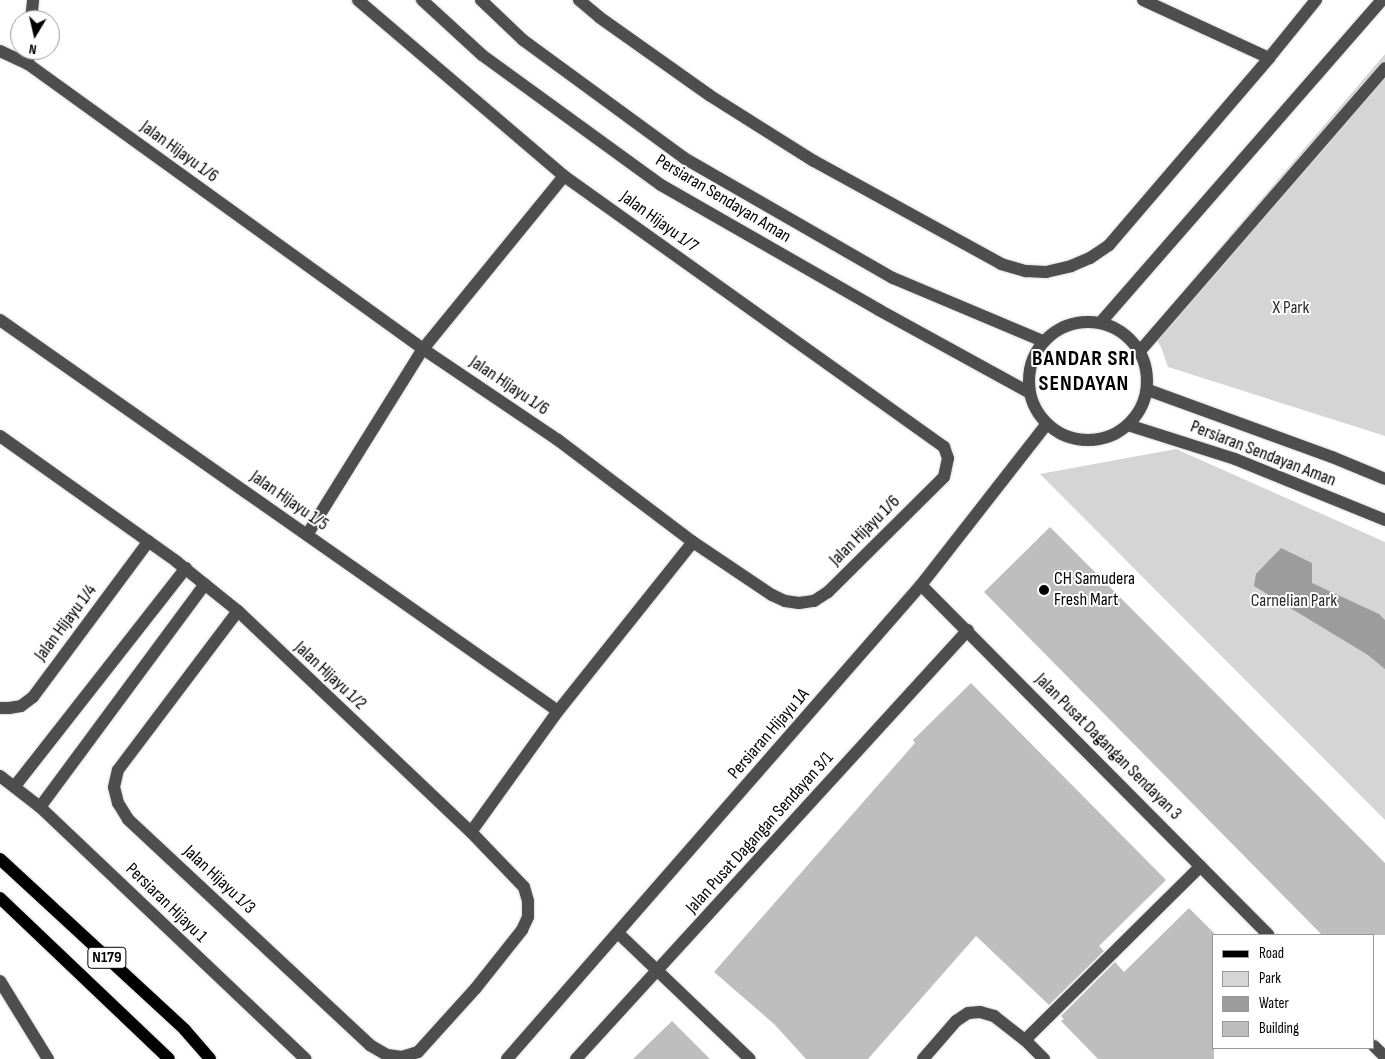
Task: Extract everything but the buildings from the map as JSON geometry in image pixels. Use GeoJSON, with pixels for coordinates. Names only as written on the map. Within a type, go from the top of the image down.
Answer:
{"type":"FeatureCollection","features":[{"type":"Feature","properties":{"kind":"main road","name":"N179"},"geometry":{"type":"LineString","coordinates":[[0,859],[185,1030],[210,1059]]}},
{"type":"Feature","properties":{"kind":"main road","name":"N179"},"geometry":{"type":"LineString","coordinates":[[0,898],[169,1059]]}},
{"type":"Feature","properties":{"kind":"street","name":"Jalan Hijayu 1/7"},"geometry":{"type":"LineString","coordinates":[[358,0],[564,176],[944,448],[948,458]]}},
{"type":"Feature","properties":{"kind":"street","name":"Persiaran Sendayan Aman"},"geometry":{"type":"LineString","coordinates":[[422,0],[482,56],[661,185],[879,310],[1030,393]]}},
{"type":"Feature","properties":{"kind":"street","name":"Persiaran Sendayan Aman"},"geometry":{"type":"LineString","coordinates":[[481,0],[523,40],[684,158],[893,278],[1043,341]]}},
{"type":"Feature","properties":{"kind":"street"},"geometry":{"type":"LineString","coordinates":[[579,0],[599,17],[709,95],[814,161],[1001,264],[1026,271],[1046,272],[1071,266],[1090,258],[1108,245],[1269,58],[1316,0]]}},
{"type":"Feature","properties":{"kind":"street"},"geometry":{"type":"LineString","coordinates":[[1143,0],[1269,58]]}},
{"type":"Feature","properties":{"kind":"street"},"geometry":{"type":"LineString","coordinates":[[1101,322],[1382,0]]}},
{"type":"Feature","properties":{"kind":"street","name":"Jalan Hijayu 1/6"},"geometry":{"type":"LineString","coordinates":[[0,51],[28,64],[423,349],[558,440],[693,542],[772,595],[785,601],[799,603],[814,601],[828,592],[944,476],[948,458]]}},
{"type":"Feature","properties":{"kind":"street"},"geometry":{"type":"LineString","coordinates":[[28,60],[28,64]]}},
{"type":"Feature","properties":{"kind":"street"},"geometry":{"type":"LineString","coordinates":[[1140,351],[1385,68]]}},
{"type":"Feature","properties":{"kind":"street"},"geometry":{"type":"LineString","coordinates":[[308,535],[423,349],[564,176]]}},
{"type":"Feature","properties":{"kind":"street","name":"Jalan Hijayu 1/5"},"geometry":{"type":"LineString","coordinates":[[0,320],[558,711]]}},
{"type":"Feature","properties":{"kind":"street"},"geometry":{"type":"LineString","coordinates":[[1080,322],[1101,322],[1117,328],[1130,338],[1146,363],[1148,390],[1141,409],[1128,425],[1104,437],[1078,439],[1061,434],[1047,424],[1036,410],[1030,393],[1029,375],[1034,357],[1043,341],[1060,328],[1080,322]]}},
{"type":"Feature","properties":{"kind":"street","name":"Persiaran Sendayan Aman"},"geometry":{"type":"LineString","coordinates":[[1148,390],[1332,457],[1385,480]]}},
{"type":"Feature","properties":{"kind":"street","name":"Persiaran Hijayu 1A"},"geometry":{"type":"LineString","coordinates":[[507,1059],[921,585],[1047,424]]}},
{"type":"Feature","properties":{"kind":"street","name":"Persiaran Sendayan Aman"},"geometry":{"type":"LineString","coordinates":[[1128,425],[1235,458],[1385,520]]}},
{"type":"Feature","properties":{"kind":"street","name":"Jalan Hijayu 1/2"},"geometry":{"type":"LineString","coordinates":[[0,436],[186,568],[238,611],[471,832],[524,888],[528,901],[528,917],[522,930],[474,989]]}},
{"type":"Feature","properties":{"kind":"street","name":"Jalan Hijayu 1/4"},"geometry":{"type":"LineString","coordinates":[[0,708],[21,706],[33,697],[149,542]]}},
{"type":"Feature","properties":{"kind":"street"},"geometry":{"type":"LineString","coordinates":[[471,832],[558,711],[693,542]]}},
{"type":"Feature","properties":{"kind":"street"},"geometry":{"type":"LineString","coordinates":[[15,786],[186,568]]}},
{"type":"Feature","properties":{"kind":"street"},"geometry":{"type":"LineString","coordinates":[[40,807],[205,584]]}},
{"type":"Feature","properties":{"kind":"street","name":"Jalan Pusat Dagangan Sendayan 3"},"geometry":{"type":"LineString","coordinates":[[921,585],[968,630],[1267,934]]}},
{"type":"Feature","properties":{"kind":"street","name":"Jalan Hijayu 1/3"},"geometry":{"type":"LineString","coordinates":[[238,611],[118,770],[114,787],[118,803],[128,819],[306,986],[370,1045],[388,1056],[402,1057],[418,1052],[474,989]]}},
{"type":"Feature","properties":{"kind":"street","name":"Jalan Pusat Dagangan Sendayan 3/1"},"geometry":{"type":"LineString","coordinates":[[576,1059],[659,971],[968,630]]}},
{"type":"Feature","properties":{"kind":"street","name":"Persiaran Hijayu 1"},"geometry":{"type":"LineString","coordinates":[[0,776],[40,807],[306,1059]]}},
{"type":"Feature","properties":{"kind":"street"},"geometry":{"type":"LineString","coordinates":[[1025,1040],[1201,866]]}},
{"type":"Feature","properties":{"kind":"street"},"geometry":{"type":"LineString","coordinates":[[618,933],[750,1059]]}},
{"type":"Feature","properties":{"kind":"street"},"geometry":{"type":"LineString","coordinates":[[0,982],[48,1059]]}},
{"type":"Feature","properties":{"kind":"street"},"geometry":{"type":"LineString","coordinates":[[923,1059],[956,1021],[968,1013],[980,1012],[994,1016],[1025,1040],[1044,1059]]}},
{"type":"Feature","properties":{"kind":"street"},"geometry":{"type":"LineString","coordinates":[[1375,1047],[1385,1057]]}},
{"type":"Feature","properties":{"kind":"green space","name":"X Park"},"geometry":{"type":"Polygon","coordinates":[[[1385,54],[1385,436],[1168,367],[1161,347],[1150,330],[1385,54]]]}},
{"type":"Feature","properties":{"kind":"green space","name":"Carnelian Park"},"geometry":{"type":"Polygon","coordinates":[[[1176,449],[1385,542],[1385,820],[1040,474],[1176,449]]]}},
{"type":"Feature","properties":{"kind":"water"},"geometry":{"type":"Polygon","coordinates":[[[1281,548],[1312,563],[1312,583],[1379,614],[1385,620],[1385,669],[1368,655],[1254,586],[1256,574],[1281,548]]]}},
{"type":"Feature","properties":{"kind":"place","name":"CH Samudera Fresh Mart"},"geometry":{"type":"Point","coordinates":[1044,590]}},
{"type":"Feature","properties":{"kind":"district","name":"BANDAR SRI SENDAYAN"},"geometry":{"type":"Point","coordinates":[1084,370]}}]}
